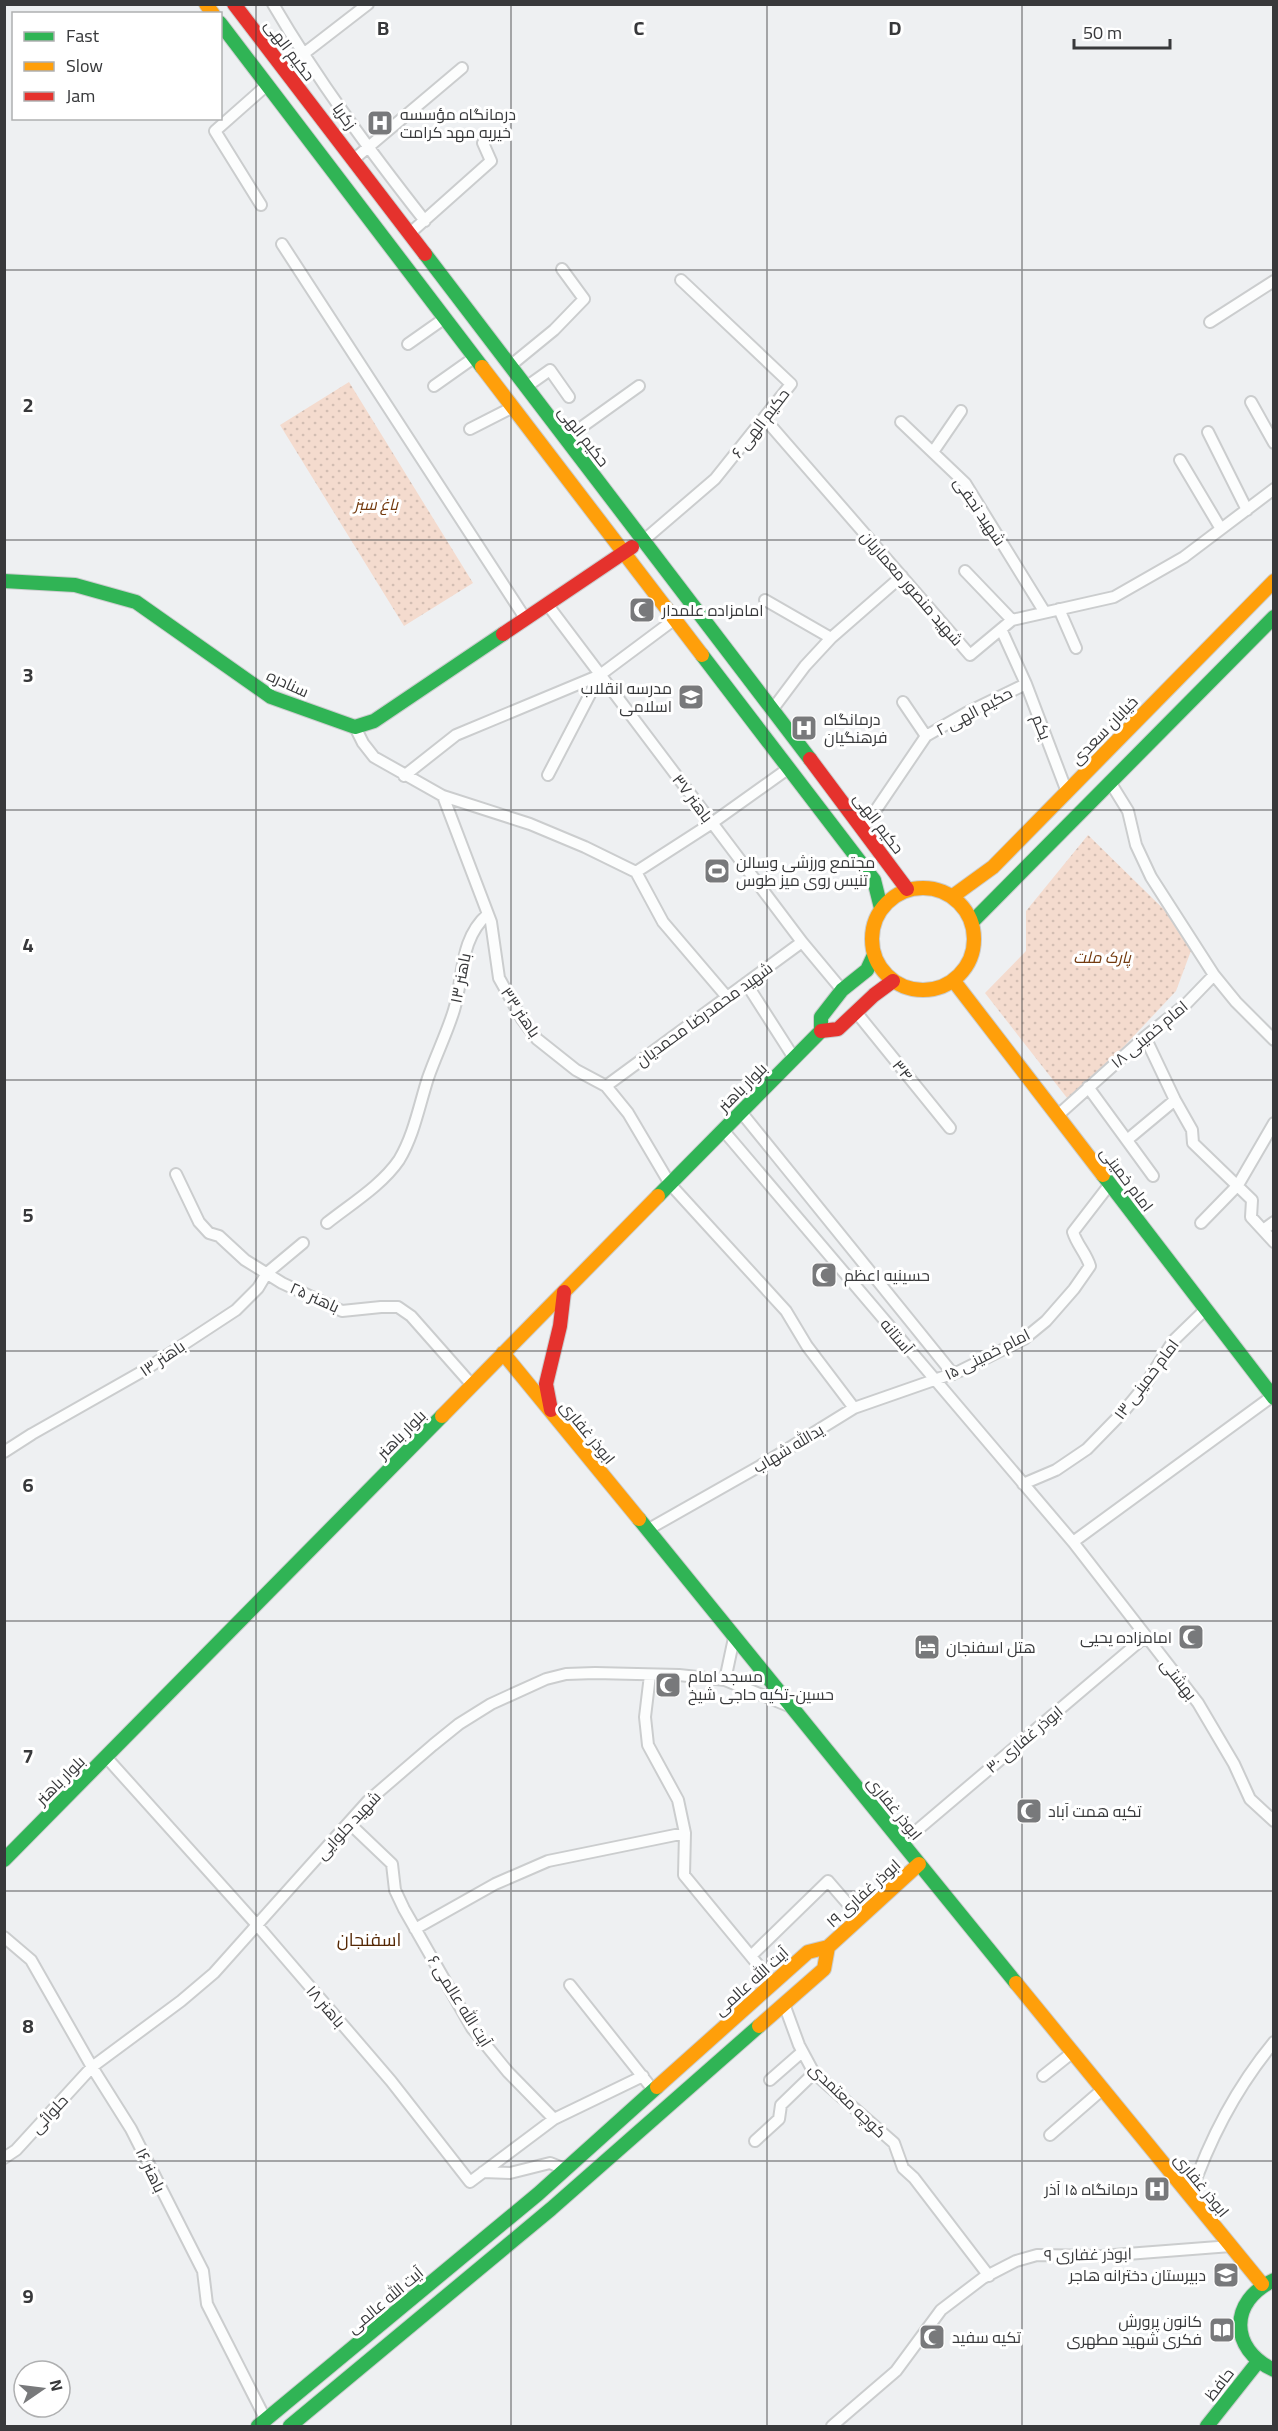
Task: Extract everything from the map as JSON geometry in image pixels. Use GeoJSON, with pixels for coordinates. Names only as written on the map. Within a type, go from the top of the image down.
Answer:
{"type":"FeatureCollection","features":[{"type":"Feature","properties":{"kind":"main road","name":"حکیم الهی"},"geometry":{"type":"LineString","coordinates":[[234,4],[892,866],[907,889]]}},
{"type":"Feature","properties":{"kind":"main road"},"geometry":{"type":"LineString","coordinates":[[222,26],[874,880],[881,908]]}},
{"type":"Feature","properties":{"kind":"main road"},"geometry":{"type":"LineString","coordinates":[[336,174],[352,160]]}},
{"type":"Feature","properties":{"kind":"main road"},"geometry":{"type":"LineString","coordinates":[[355,727],[374,720],[644,540]]}},
{"type":"Feature","properties":{"kind":"main road","name":"سنادره"},"geometry":{"type":"LineString","coordinates":[[4,581],[75,585],[136,602],[271,696],[355,727]]}},
{"type":"Feature","properties":{"kind":"main road","name":"خیابان سعدی"},"geometry":{"type":"LineString","coordinates":[[953,897],[993,867],[1274,581]]}},
{"type":"Feature","properties":{"kind":"main road"},"geometry":{"type":"LineString","coordinates":[[972,922],[1274,617]]}},
{"type":"Feature","properties":{"kind":"main road"},"geometry":{"type":"LineString","coordinates":[[1041,818],[1047,833],[1059,834]]}},
{"type":"Feature","properties":{"kind":"main road"},"geometry":{"type":"LineString","coordinates":[[874,880],[892,866]]}},
{"type":"Feature","properties":{"kind":"main road"},"geometry":{"type":"LineString","coordinates":[[923,887],[939,889],[953,897],[965,908],[972,922],[975,938],[972,954],[965,969],[953,980],[939,988],[923,990],[907,988],[893,981],[881,969],[874,955],[873,931],[881,908],[893,897],[907,889],[923,887]]}},
{"type":"Feature","properties":{"kind":"main road"},"geometry":{"type":"LineString","coordinates":[[874,955],[867,970],[842,990],[821,1017],[821,1031],[838,1029],[893,981]]}},
{"type":"Feature","properties":{"kind":"main road","name":"امام خمینی"},"geometry":{"type":"LineString","coordinates":[[953,980],[1273,1396]]}},
{"type":"Feature","properties":{"kind":"main road","name":"بلوار باهنر"},"geometry":{"type":"LineString","coordinates":[[4,1860],[821,1031]]}},
{"type":"Feature","properties":{"kind":"main road"},"geometry":{"type":"LineString","coordinates":[[551,1413],[546,1384],[560,1326],[564,1292]]}},
{"type":"Feature","properties":{"kind":"main road","name":"ابوذر غفاری"},"geometry":{"type":"LineString","coordinates":[[503,1353],[1231,2246],[1268,2282]]}},
{"type":"Feature","properties":{"kind":"main road","name":"ابوذر غفاری ۱۹"},"geometry":{"type":"LineString","coordinates":[[828,1947],[919,1864]]}},
{"type":"Feature","properties":{"kind":"main road"},"geometry":{"type":"LineString","coordinates":[[290,2427],[550,2209],[824,1969],[828,1947]]}},
{"type":"Feature","properties":{"kind":"main road","name":"آیت الله عالمی"},"geometry":{"type":"LineString","coordinates":[[262,2423],[538,2194],[807,1952],[828,1947]]}},
{"type":"Feature","properties":{"kind":"main road"},"geometry":{"type":"LineString","coordinates":[[538,2194],[550,2209]]}},
{"type":"Feature","properties":{"kind":"main road"},"geometry":{"type":"LineString","coordinates":[[1268,2282],[1248,2298],[1241,2311],[1239,2325],[1241,2339],[1247,2352],[1257,2363],[1274,2370]]}},
{"type":"Feature","properties":{"kind":"main road","name":"حافظ"},"geometry":{"type":"LineString","coordinates":[[1207,2427],[1257,2363]]}},
{"type":"Feature","properties":{"kind":"street","name":"زکریا"},"geometry":{"type":"LineString","coordinates":[[273,4],[302,55],[367,147],[425,221]]}},
{"type":"Feature","properties":{"kind":"street"},"geometry":{"type":"LineString","coordinates":[[302,55],[368,4]]}},
{"type":"Feature","properties":{"kind":"street"},"geometry":{"type":"LineString","coordinates":[[352,160],[462,68]]}},
{"type":"Feature","properties":{"kind":"street"},"geometry":{"type":"LineString","coordinates":[[261,205],[215,131],[267,85]]}},
{"type":"Feature","properties":{"kind":"street"},"geometry":{"type":"LineString","coordinates":[[409,234],[491,161],[483,143]]}},
{"type":"Feature","properties":{"kind":"street"},"geometry":{"type":"LineString","coordinates":[[282,244],[525,618]]}},
{"type":"Feature","properties":{"kind":"street"},"geometry":{"type":"LineString","coordinates":[[510,366],[554,330],[584,299],[562,269]]}},
{"type":"Feature","properties":{"kind":"street","name":"حکیم الهی ۶"},"geometry":{"type":"LineString","coordinates":[[644,540],[715,479],[791,384],[681,280]]}},
{"type":"Feature","properties":{"kind":"street"},"geometry":{"type":"LineString","coordinates":[[1210,322],[1274,281]]}},
{"type":"Feature","properties":{"kind":"street"},"geometry":{"type":"LineString","coordinates":[[408,344],[445,318]]}},
{"type":"Feature","properties":{"kind":"street"},"geometry":{"type":"LineString","coordinates":[[434,386],[475,357]]}},
{"type":"Feature","properties":{"kind":"street"},"geometry":{"type":"LineString","coordinates":[[526,387],[550,370],[569,397]]}},
{"type":"Feature","properties":{"kind":"street"},"geometry":{"type":"LineString","coordinates":[[566,439],[639,386]]}},
{"type":"Feature","properties":{"kind":"street"},"geometry":{"type":"LineString","coordinates":[[1251,402],[1274,443]]}},
{"type":"Feature","properties":{"kind":"street"},"geometry":{"type":"LineString","coordinates":[[470,429],[513,407]]}},
{"type":"Feature","properties":{"kind":"street"},"geometry":{"type":"LineString","coordinates":[[933,452],[961,411]]}},
{"type":"Feature","properties":{"kind":"street","name":"شهید منصور معماریان"},"geometry":{"type":"LineString","coordinates":[[765,419],[970,654],[1012,620],[1114,597],[1184,556],[1274,489]]}},
{"type":"Feature","properties":{"kind":"street","name":"شهید نجفی"},"geometry":{"type":"LineString","coordinates":[[901,422],[965,483],[1044,611]]}},
{"type":"Feature","properties":{"kind":"street"},"geometry":{"type":"LineString","coordinates":[[1208,432],[1247,510]]}},
{"type":"Feature","properties":{"kind":"street"},"geometry":{"type":"LineString","coordinates":[[1180,459],[1221,530]]}},
{"type":"Feature","properties":{"kind":"street"},"geometry":{"type":"LineString","coordinates":[[965,571],[1012,620]]}},
{"type":"Feature","properties":{"kind":"street"},"geometry":{"type":"LineString","coordinates":[[772,710],[805,666],[831,638],[902,576]]}},
{"type":"Feature","properties":{"kind":"street"},"geometry":{"type":"LineString","coordinates":[[765,600],[831,638]]}},
{"type":"Feature","properties":{"kind":"street","name":"باهنر ۳۷"},"geometry":{"type":"LineString","coordinates":[[547,603],[802,942],[842,990]]}},
{"type":"Feature","properties":{"kind":"street"},"geometry":{"type":"LineString","coordinates":[[1059,609],[1076,648]]}},
{"type":"Feature","properties":{"kind":"street"},"geometry":{"type":"LineString","coordinates":[[404,776],[456,735],[600,675],[675,619]]}},
{"type":"Feature","properties":{"kind":"street","name":"یکم"},"geometry":{"type":"LineString","coordinates":[[1001,629],[1026,684],[1067,792]]}},
{"type":"Feature","properties":{"kind":"street"},"geometry":{"type":"LineString","coordinates":[[548,776],[600,675]]}},
{"type":"Feature","properties":{"kind":"street","name":"حکیم الهی ۲"},"geometry":{"type":"LineString","coordinates":[[863,829],[926,736],[966,713],[1026,684]]}},
{"type":"Feature","properties":{"kind":"street"},"geometry":{"type":"LineString","coordinates":[[903,702],[926,736]]}},
{"type":"Feature","properties":{"kind":"street"},"geometry":{"type":"LineString","coordinates":[[355,727],[363,743],[374,757],[404,776],[443,796],[530,824],[585,846],[636,872],[663,922],[727,997]]}},
{"type":"Feature","properties":{"kind":"street"},"geometry":{"type":"LineString","coordinates":[[636,872],[712,823],[789,768]]}},
{"type":"Feature","properties":{"kind":"street"},"geometry":{"type":"LineString","coordinates":[[1110,782],[1128,811],[1136,845],[1151,877],[1214,975],[1236,1002],[1274,1040]]}},
{"type":"Feature","properties":{"kind":"street","name":"باهنر ۳۳"},"geometry":{"type":"LineString","coordinates":[[443,796],[489,914],[499,978],[522,1018],[537,1039],[576,1070],[606,1086],[628,1113],[670,1184],[786,1311],[807,1346],[854,1408]]}},
{"type":"Feature","properties":{"kind":"street","name":"باهنر ۱۳"},"geometry":{"type":"LineString","coordinates":[[327,1223],[382,1179],[398,1161],[411,1137],[428,1078],[454,1010],[466,947],[477,924],[489,914]]}},
{"type":"Feature","properties":{"kind":"street","name":"شهید محمدرضا محمدیان"},"geometry":{"type":"LineString","coordinates":[[606,1086],[802,942]]}},
{"type":"Feature","properties":{"kind":"street","name":"امام خمینی ۱۸"},"geometry":{"type":"LineString","coordinates":[[1057,1116],[1145,1037],[1186,1004],[1214,975]]}},
{"type":"Feature","properties":{"kind":"street"},"geometry":{"type":"LineString","coordinates":[[746,983],[794,1058]]}},
{"type":"Feature","properties":{"kind":"street","name":"۳۴"},"geometry":{"type":"LineString","coordinates":[[856,1012],[950,1128]]}},
{"type":"Feature","properties":{"kind":"street"},"geometry":{"type":"LineString","coordinates":[[1145,1037],[1191,1130],[1193,1143],[1252,1200],[1251,1217],[1274,1242]]}},
{"type":"Feature","properties":{"kind":"street"},"geometry":{"type":"LineString","coordinates":[[1088,1087],[1153,1176]]}},
{"type":"Feature","properties":{"kind":"street"},"geometry":{"type":"LineString","coordinates":[[1127,1140],[1175,1100]]}},
{"type":"Feature","properties":{"kind":"street","name":"آستانه"},"geometry":{"type":"LineString","coordinates":[[741,1112],[953,1374]]}},
{"type":"Feature","properties":{"kind":"street"},"geometry":{"type":"LineString","coordinates":[[1201,1223],[1238,1185],[1274,1123]]}},
{"type":"Feature","properties":{"kind":"street","name":"آستانه"},"geometry":{"type":"LineString","coordinates":[[723,1130],[1072,1542]]}},
{"type":"Feature","properties":{"kind":"street","name":"باهنر ۲۵"},"geometry":{"type":"LineString","coordinates":[[176,1174],[199,1222],[209,1233],[219,1236],[245,1260],[282,1283],[342,1311],[381,1306],[398,1307],[411,1316],[472,1385]]}},
{"type":"Feature","properties":{"kind":"street","name":"امام خمینی ۱۵"},"geometry":{"type":"LineString","coordinates":[[935,1380],[953,1374],[1024,1339],[1046,1321],[1074,1289],[1090,1266],[1087,1256],[1077,1245],[1073,1232],[1110,1184]]}},
{"type":"Feature","properties":{"kind":"street"},"geometry":{"type":"LineString","coordinates":[[1263,1230],[1274,1222]]}},
{"type":"Feature","properties":{"kind":"street","name":"باهنر ۱۳"},"geometry":{"type":"LineString","coordinates":[[4,1452],[143,1371],[236,1310],[258,1288],[267,1273],[303,1243]]}},
{"type":"Feature","properties":{"kind":"street","name":"امام خمینی ۱۳"},"geometry":{"type":"LineString","coordinates":[[1023,1484],[1056,1470],[1087,1449],[1131,1402],[1174,1340],[1206,1310]]}},
{"type":"Feature","properties":{"kind":"street","name":"یدالله شهاب"},"geometry":{"type":"LineString","coordinates":[[647,1530],[760,1466],[854,1408],[935,1380]]}},
{"type":"Feature","properties":{"kind":"street"},"geometry":{"type":"LineString","coordinates":[[1072,1542],[1273,1396]]}},
{"type":"Feature","properties":{"kind":"street","name":"بهشتی"},"geometry":{"type":"LineString","coordinates":[[1072,1542],[1198,1703],[1234,1764],[1250,1799],[1274,1821]]}},
{"type":"Feature","properties":{"kind":"street","name":"ابوذر غفاری ۳۰"},"geometry":{"type":"LineString","coordinates":[[902,1843],[1146,1636]]}},
{"type":"Feature","properties":{"kind":"street"},"geometry":{"type":"LineString","coordinates":[[725,1680],[735,1638]]}},
{"type":"Feature","properties":{"kind":"street","name":"شهید حلوایی"},"geometry":{"type":"LineString","coordinates":[[92,2067],[214,1973],[368,1801],[459,1724],[491,1704],[546,1680],[566,1674],[650,1675],[725,1680],[790,1706]]}},
{"type":"Feature","properties":{"kind":"street"},"geometry":{"type":"LineString","coordinates":[[650,1675],[645,1717],[648,1745],[678,1800],[685,1833],[684,1875],[773,1983]]}},
{"type":"Feature","properties":{"kind":"street","name":"باهنر ۱۸"},"geometry":{"type":"LineString","coordinates":[[106,1758],[257,1925],[391,2081],[470,2182],[483,2172]]}},
{"type":"Feature","properties":{"kind":"street","name":"آیت الله عالمی ۶"},"geometry":{"type":"LineString","coordinates":[[349,1822],[392,1864],[395,1874],[395,1890],[472,2028],[508,2072],[554,2119]]}},
{"type":"Feature","properties":{"kind":"street"},"geometry":{"type":"LineString","coordinates":[[415,1929],[495,1884],[548,1861],[685,1833]]}},
{"type":"Feature","properties":{"kind":"street"},"geometry":{"type":"LineString","coordinates":[[751,1956],[828,1881],[860,1918]]}},
{"type":"Feature","properties":{"kind":"street","name":"باهنر ۱۶"},"geometry":{"type":"LineString","coordinates":[[4,1937],[31,1960],[92,2067],[131,2129],[203,2271],[207,2304],[262,2423]]}},
{"type":"Feature","properties":{"kind":"street"},"geometry":{"type":"LineString","coordinates":[[570,1985],[654,2091]]}},
{"type":"Feature","properties":{"kind":"street","name":"کوچه معتمدی"},"geometry":{"type":"LineString","coordinates":[[784,2004],[802,2052],[814,2073],[894,2143],[903,2168],[914,2178],[989,2276]]}},
{"type":"Feature","properties":{"kind":"street"},"geometry":{"type":"LineString","coordinates":[[1190,2196],[1202,2159],[1217,2127],[1240,2088],[1274,2042]]}},
{"type":"Feature","properties":{"kind":"street"},"geometry":{"type":"LineString","coordinates":[[770,2080],[802,2052]]}},
{"type":"Feature","properties":{"kind":"street"},"geometry":{"type":"LineString","coordinates":[[1042,2076],[1073,2052]]}},
{"type":"Feature","properties":{"kind":"street","name":"حلوائی"},"geometry":{"type":"LineString","coordinates":[[4,2158],[16,2150],[92,2067]]}},
{"type":"Feature","properties":{"kind":"street"},"geometry":{"type":"LineString","coordinates":[[754,2141],[779,2119],[781,2105],[814,2073]]}},
{"type":"Feature","properties":{"kind":"street"},"geometry":{"type":"LineString","coordinates":[[483,2172],[554,2119],[643,2076]]}},
{"type":"Feature","properties":{"kind":"street"},"geometry":{"type":"LineString","coordinates":[[1050,2135],[1103,2089]]}},
{"type":"Feature","properties":{"kind":"street"},"geometry":{"type":"LineString","coordinates":[[483,2172],[510,2173],[550,2163],[565,2169]]}},
{"type":"Feature","properties":{"kind":"street","name":"ابوذر غفاری ۹"},"geometry":{"type":"LineString","coordinates":[[832,2427],[896,2371],[941,2310],[989,2276],[1016,2261],[1037,2255],[1101,2256],[1231,2246]]}},
{"type":"Feature","properties":{"kind":"green space","name":"باغ سبز"},"geometry":{"type":"Polygon","coordinates":[[[349,382],[473,583],[404,626],[280,425],[349,382]]]}},
{"type":"Feature","properties":{"kind":"green space","name":"پارک ملت"},"geometry":{"type":"Polygon","coordinates":[[[1088,835],[1195,940],[1176,991],[1071,1103],[985,993],[1026,951],[1026,911],[1088,835]]]}},
{"type":"Feature","properties":{"kind":"traffic: fast"},"geometry":{"type":"LineString","coordinates":[[222,26],[482,367]]}},
{"type":"Feature","properties":{"kind":"traffic: fast"},"geometry":{"type":"LineString","coordinates":[[425,254],[810,759]]}},
{"type":"Feature","properties":{"kind":"traffic: fast"},"geometry":{"type":"LineString","coordinates":[[4,581],[75,585],[136,602],[271,697],[355,727],[374,721],[503,634]]}},
{"type":"Feature","properties":{"kind":"traffic: fast"},"geometry":{"type":"LineString","coordinates":[[972,922],[1274,617]]}},
{"type":"Feature","properties":{"kind":"traffic: fast"},"geometry":{"type":"LineString","coordinates":[[702,655],[874,880],[881,908]]}},
{"type":"Feature","properties":{"kind":"traffic: fast"},"geometry":{"type":"LineString","coordinates":[[821,1031],[821,1017],[842,990],[867,970],[874,955]]}},
{"type":"Feature","properties":{"kind":"traffic: fast"},"geometry":{"type":"LineString","coordinates":[[658,1196],[821,1031]]}},
{"type":"Feature","properties":{"kind":"traffic: fast"},"geometry":{"type":"LineString","coordinates":[[1103,1175],[1274,1398]]}},
{"type":"Feature","properties":{"kind":"traffic: fast"},"geometry":{"type":"LineString","coordinates":[[4,1860],[442,1416]]}},
{"type":"Feature","properties":{"kind":"traffic: fast"},"geometry":{"type":"LineString","coordinates":[[639,1519],[1016,1983]]}},
{"type":"Feature","properties":{"kind":"traffic: fast"},"geometry":{"type":"LineString","coordinates":[[290,2426],[551,2209],[759,2026]]}},
{"type":"Feature","properties":{"kind":"traffic: fast"},"geometry":{"type":"LineString","coordinates":[[258,2426],[538,2194],[657,2087]]}},
{"type":"Feature","properties":{"kind":"traffic: fast"},"geometry":{"type":"LineString","coordinates":[[1274,2280],[1259,2289],[1249,2300],[1242,2312],[1240,2325],[1242,2338],[1249,2350],[1259,2361],[1274,2370]]}},
{"type":"Feature","properties":{"kind":"traffic: fast"},"geometry":{"type":"LineString","coordinates":[[1207,2426],[1257,2363]]}},
{"type":"Feature","properties":{"kind":"traffic: slow"},"geometry":{"type":"LineString","coordinates":[[206,4],[212,12]]}},
{"type":"Feature","properties":{"kind":"traffic: slow"},"geometry":{"type":"LineString","coordinates":[[482,367],[702,655]]}},
{"type":"Feature","properties":{"kind":"traffic: slow"},"geometry":{"type":"LineString","coordinates":[[953,896],[993,867],[1274,581]]}},
{"type":"Feature","properties":{"kind":"traffic: slow"},"geometry":{"type":"LineString","coordinates":[[923,888],[943,892],[959,903],[970,919],[974,939],[970,959],[959,975],[943,986],[923,990],[903,986],[887,975],[876,959],[872,939],[876,919],[887,903],[903,892],[923,888]]}},
{"type":"Feature","properties":{"kind":"traffic: slow"},"geometry":{"type":"LineString","coordinates":[[953,980],[1103,1175]]}},
{"type":"Feature","properties":{"kind":"traffic: slow"},"geometry":{"type":"LineString","coordinates":[[442,1416],[658,1196]]}},
{"type":"Feature","properties":{"kind":"traffic: slow"},"geometry":{"type":"LineString","coordinates":[[503,1353],[639,1519]]}},
{"type":"Feature","properties":{"kind":"traffic: slow"},"geometry":{"type":"LineString","coordinates":[[657,2087],[808,1952],[828,1947],[919,1864]]}},
{"type":"Feature","properties":{"kind":"traffic: slow"},"geometry":{"type":"LineString","coordinates":[[759,2026],[824,1969],[828,1947]]}},
{"type":"Feature","properties":{"kind":"traffic: slow"},"geometry":{"type":"LineString","coordinates":[[1016,1983],[1262,2284]]}},
{"type":"Feature","properties":{"kind":"traffic: jam"},"geometry":{"type":"LineString","coordinates":[[234,4],[425,254]]}},
{"type":"Feature","properties":{"kind":"traffic: jam"},"geometry":{"type":"LineString","coordinates":[[503,634],[632,547]]}},
{"type":"Feature","properties":{"kind":"traffic: jam"},"geometry":{"type":"LineString","coordinates":[[810,759],[907,889]]}},
{"type":"Feature","properties":{"kind":"traffic: jam"},"geometry":{"type":"LineString","coordinates":[[821,1031],[838,1029],[874,995],[893,981]]}},
{"type":"Feature","properties":{"kind":"traffic: jam"},"geometry":{"type":"LineString","coordinates":[[551,1410],[546,1384],[560,1326],[564,1292]]}},
{"type":"Feature","properties":{"kind":"place","name":"درمانگاه مؤسسه خیریه مهد کرامت"},"geometry":{"type":"Point","coordinates":[380,123]}},
{"type":"Feature","properties":{"kind":"place","name":"امامزاده علمدار"},"geometry":{"type":"Point","coordinates":[642,610]}},
{"type":"Feature","properties":{"kind":"place","name":"مدرسه انقلاب اسلامی"},"geometry":{"type":"Point","coordinates":[691,697]}},
{"type":"Feature","properties":{"kind":"place","name":"درمانگاه فرهنگیان"},"geometry":{"type":"Point","coordinates":[804,728]}},
{"type":"Feature","properties":{"kind":"place","name":"مجتمع ورزشی وسالن تنیس روی میز طوس"},"geometry":{"type":"Point","coordinates":[717,871]}},
{"type":"Feature","properties":{"kind":"place","name":"حسینیه اعظم"},"geometry":{"type":"Point","coordinates":[824,1275]}},
{"type":"Feature","properties":{"kind":"place","name":"امامزاده یحیی"},"geometry":{"type":"Point","coordinates":[1191,1637]}},
{"type":"Feature","properties":{"kind":"place","name":"هتل اسفنجان"},"geometry":{"type":"Point","coordinates":[927,1647]}},
{"type":"Feature","properties":{"kind":"place","name":"مسجد امام حسین-تکیه حاجی شیخ"},"geometry":{"type":"Point","coordinates":[668,1685]}},
{"type":"Feature","properties":{"kind":"place","name":"تکیه همت آباد"},"geometry":{"type":"Point","coordinates":[1029,1811]}},
{"type":"Feature","properties":{"kind":"place","name":"درمانگاه ۱۵ آذر"},"geometry":{"type":"Point","coordinates":[1157,2189]}},
{"type":"Feature","properties":{"kind":"place","name":"دبیرستان دخترانه هاجر"},"geometry":{"type":"Point","coordinates":[1226,2275]}},
{"type":"Feature","properties":{"kind":"place","name":"کانون پرورش فکری شهید مطهری"},"geometry":{"type":"Point","coordinates":[1222,2330]}},
{"type":"Feature","properties":{"kind":"place","name":"تکیه سفید"},"geometry":{"type":"Point","coordinates":[932,2337]}},
{"type":"Feature","properties":{"kind":"district","name":"اسفنجان"},"geometry":{"type":"Point","coordinates":[369,1940]}}]}
